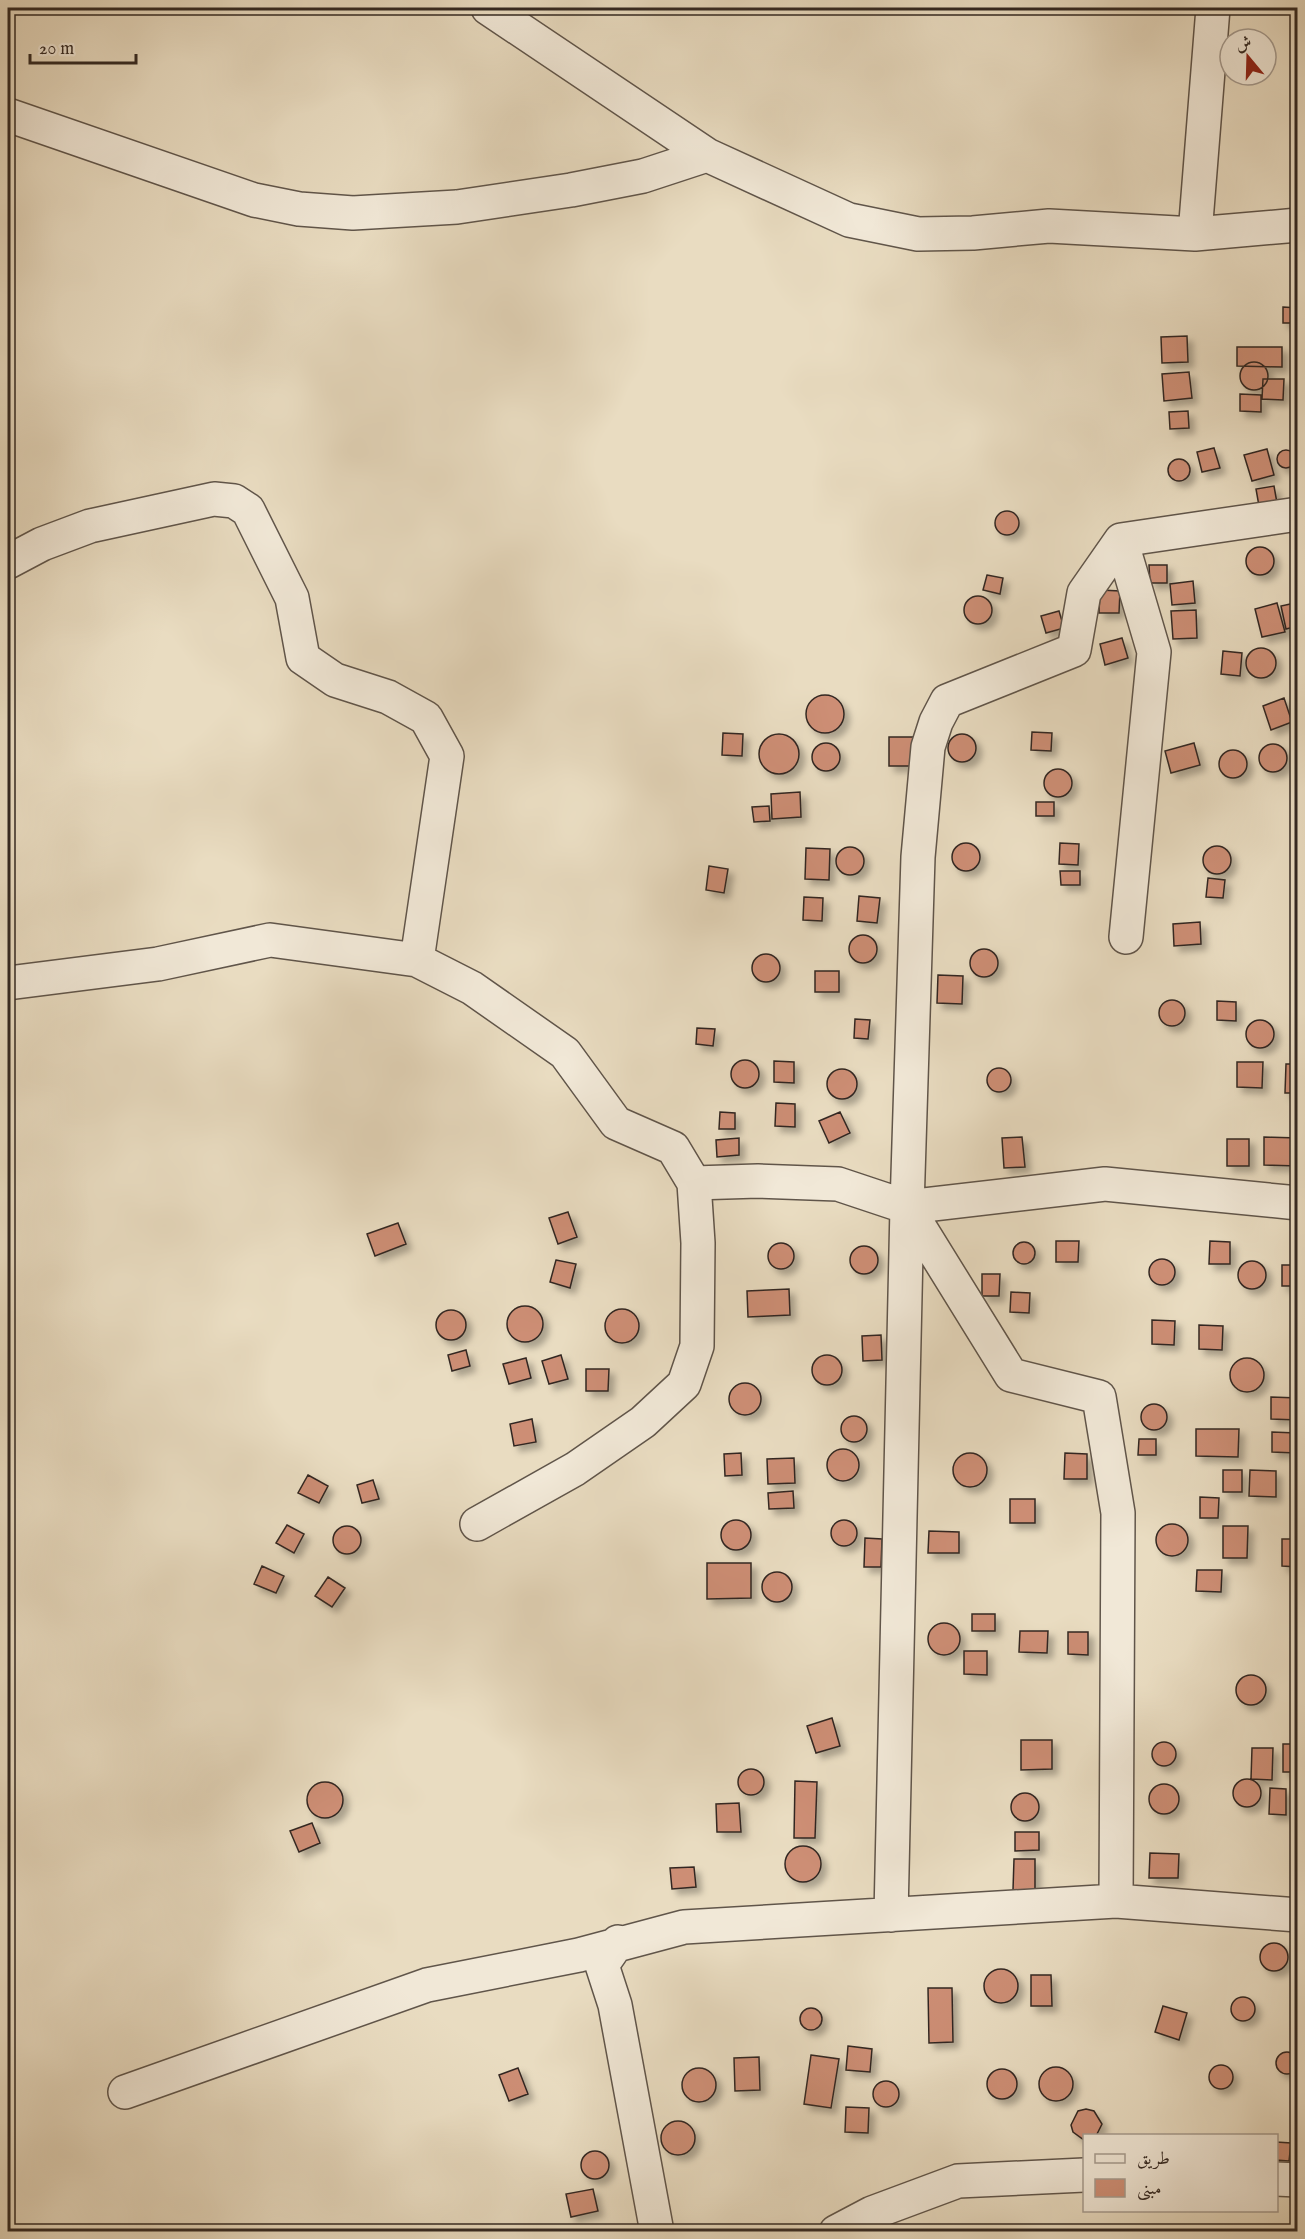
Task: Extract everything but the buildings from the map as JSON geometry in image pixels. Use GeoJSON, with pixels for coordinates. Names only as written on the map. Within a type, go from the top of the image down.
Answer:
{"type":"FeatureCollection","features":[{"type":"Feature","properties":{"kind":"street"},"geometry":{"type":"LineString","coordinates":[[488,8],[707,155],[849,220],[918,234],[973,234],[1049,226],[1196,234],[1298,225]]}},
{"type":"Feature","properties":{"kind":"street"},"geometry":{"type":"LineString","coordinates":[[1196,234],[1213,8]]}},
{"type":"Feature","properties":{"kind":"street"},"geometry":{"type":"LineString","coordinates":[[8,115],[254,200],[299,209],[353,213],[457,207],[571,190],[643,176],[707,155]]}},
{"type":"Feature","properties":{"kind":"street"},"geometry":{"type":"LineString","coordinates":[[8,562],[42,544],[90,526],[154,511],[214,499],[234,501],[248,510],[292,598],[303,658],[334,680],[388,697],[426,718],[447,756],[417,960]]}},
{"type":"Feature","properties":{"kind":"street"},"geometry":{"type":"LineString","coordinates":[[891,1915],[907,1207],[918,857],[928,747],[936,722],[947,701],[1074,650],[1084,593],[1121,540],[1298,514]]}},
{"type":"Feature","properties":{"kind":"street"},"geometry":{"type":"LineString","coordinates":[[1121,540],[1154,652],[1126,937]]}},
{"type":"Feature","properties":{"kind":"street"},"geometry":{"type":"LineString","coordinates":[[8,982],[158,964],[270,940],[417,960],[472,988],[565,1053],[616,1123],[673,1148],[694,1183],[698,1243],[697,1346],[684,1384],[643,1422],[585,1462],[477,1524]]}},
{"type":"Feature","properties":{"kind":"street"},"geometry":{"type":"LineString","coordinates":[[694,1183],[758,1181],[837,1184],[907,1207],[1105,1184],[1298,1203]]}},
{"type":"Feature","properties":{"kind":"street"},"geometry":{"type":"LineString","coordinates":[[907,1207],[1011,1375],[1099,1397],[1118,1513],[1116,1901]]}},
{"type":"Feature","properties":{"kind":"street"},"geometry":{"type":"LineString","coordinates":[[125,2092],[426,1985],[579,1955],[618,1942],[684,1927],[1116,1901],[1298,1916]]}},
{"type":"Feature","properties":{"kind":"street"},"geometry":{"type":"LineString","coordinates":[[618,1942],[602,1965],[615,2005],[657,2232]]}},
{"type":"Feature","properties":{"kind":"street"},"geometry":{"type":"LineString","coordinates":[[836,2232],[872,2212],[958,2181],[1083,2175]]}},
{"type":"Feature","properties":{"kind":"street"},"geometry":{"type":"LineString","coordinates":[[1278,2179],[1298,2180]]}}]}
